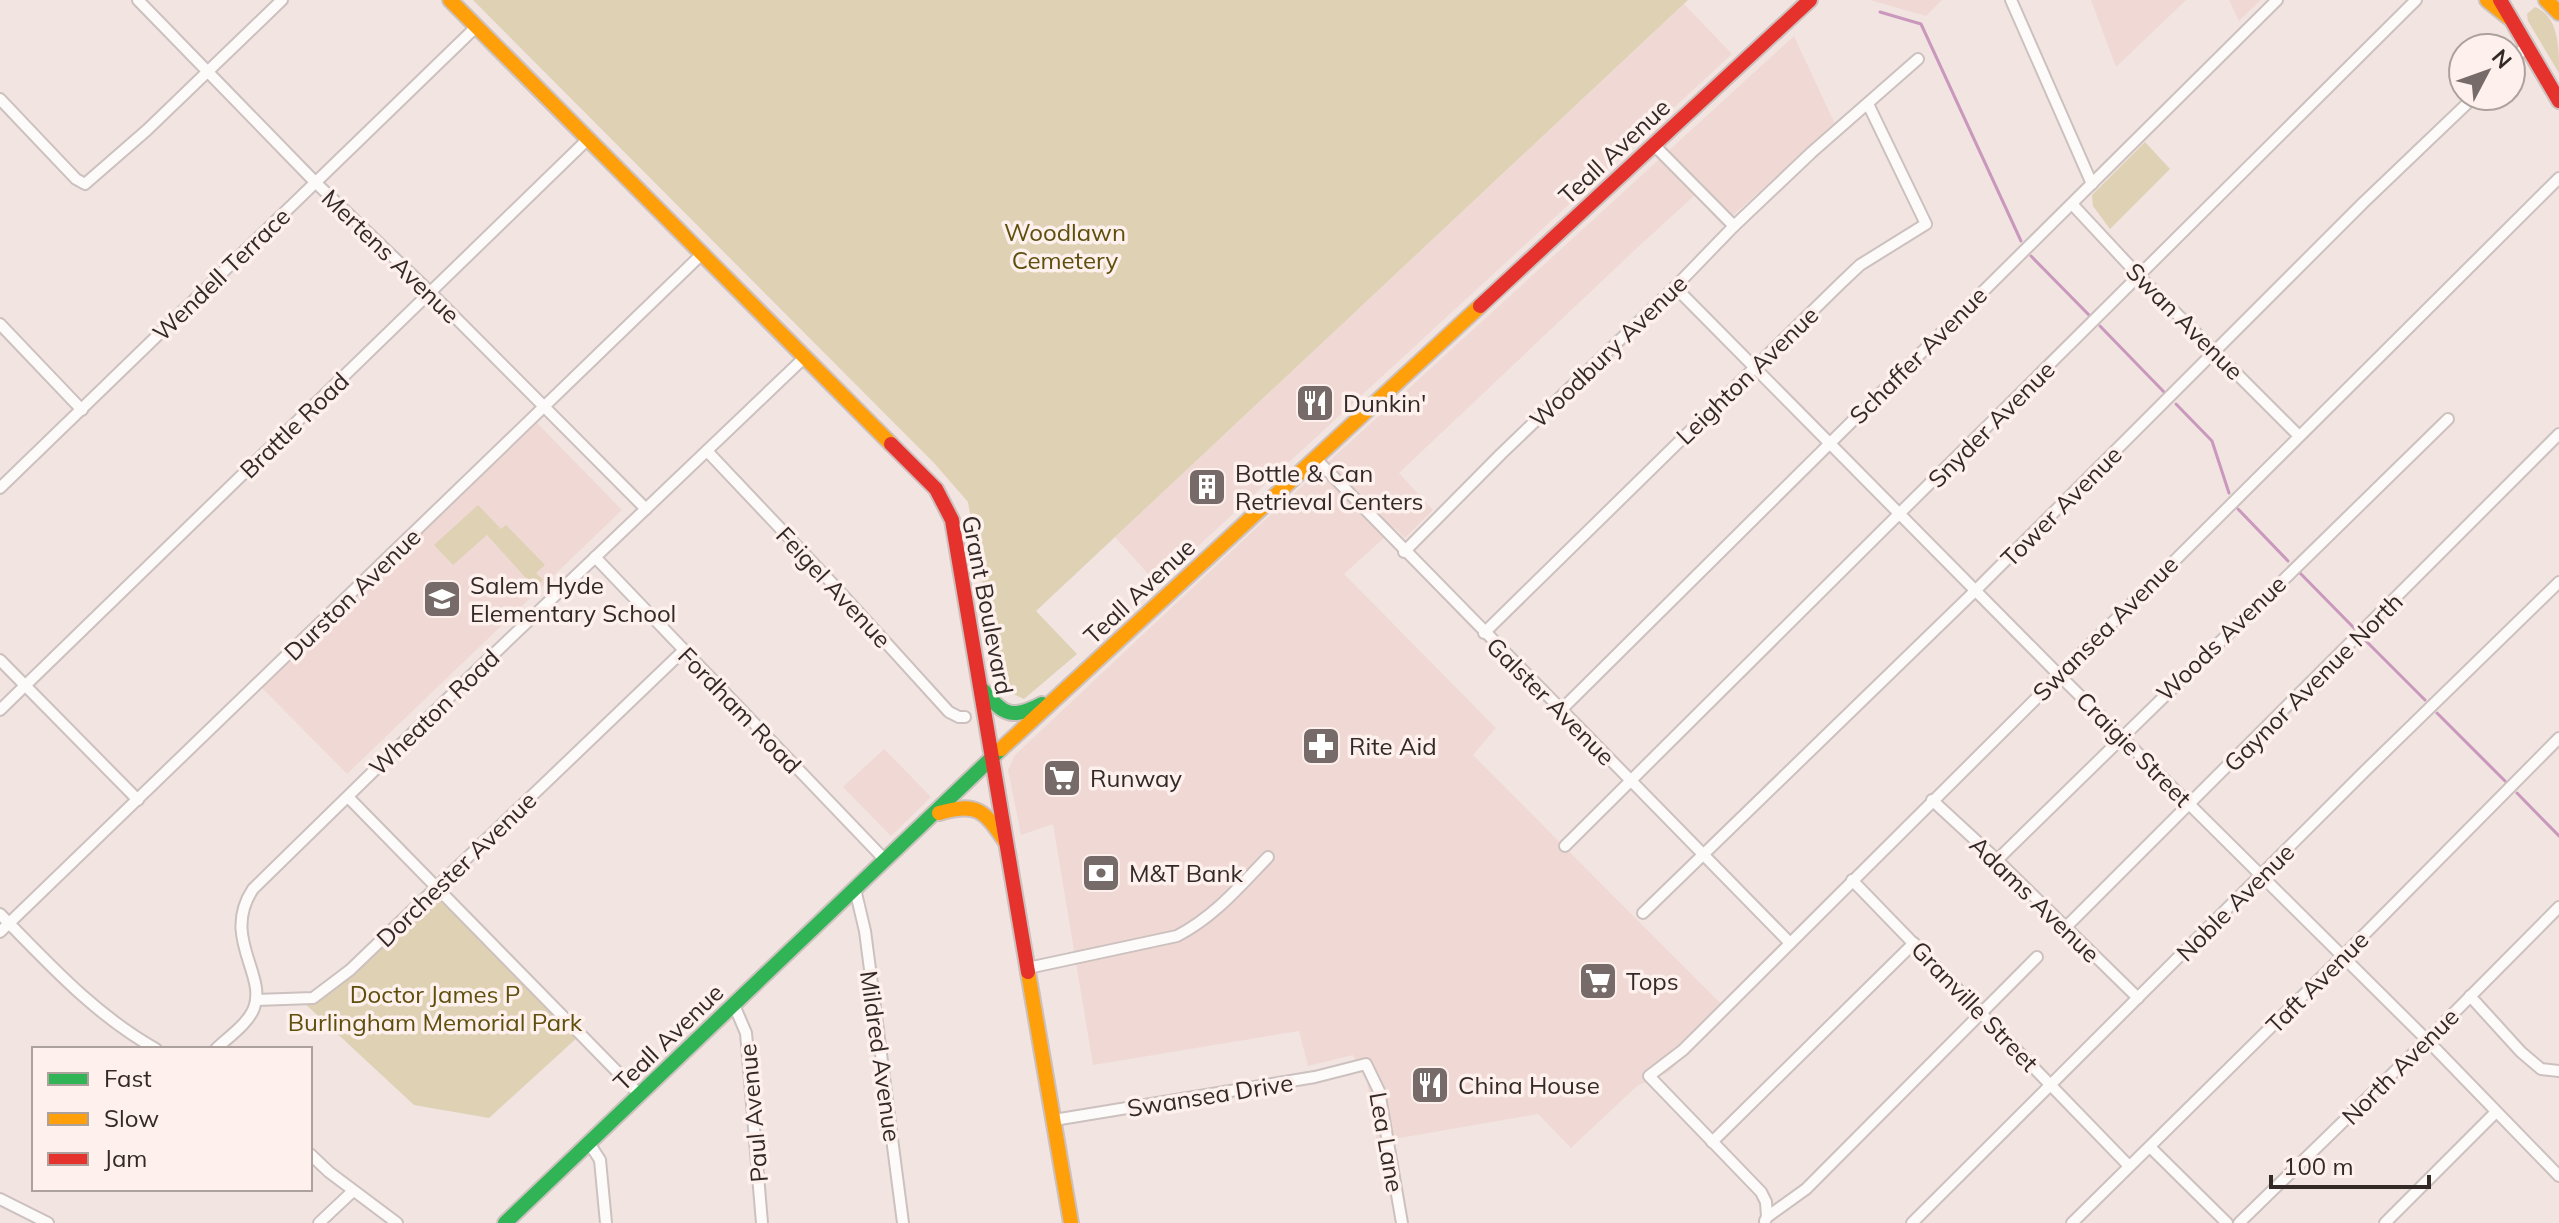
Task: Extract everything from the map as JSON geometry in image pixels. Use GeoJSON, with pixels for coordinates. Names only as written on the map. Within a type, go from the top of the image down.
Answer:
{"type":"FeatureCollection","features":[{"type":"Feature","properties":{"kind":"street","name":"Mertens Avenue"},"geometry":{"type":"LineString","coordinates":[[138,0],[316,183],[430,292],[646,509]]}},
{"type":"Feature","properties":{"kind":"street"},"geometry":{"type":"LineString","coordinates":[[0,99],[76,179],[82,184],[91,182],[282,0]]}},
{"type":"Feature","properties":{"kind":"street","name":"Grant Boulevard"},"geometry":{"type":"LineString","coordinates":[[450,0],[936,489],[948,508],[982,688],[1071,1223]]}},
{"type":"Feature","properties":{"kind":"street","name":"Teall Avenue"},"geometry":{"type":"LineString","coordinates":[[505,1223],[993,757],[1810,0]]}},
{"type":"Feature","properties":{"kind":"street"},"geometry":{"type":"LineString","coordinates":[[2011,0],[2092,184]]}},
{"type":"Feature","properties":{"kind":"street","name":"Schaffer Avenue"},"geometry":{"type":"LineString","coordinates":[[1560,711],[2277,0]]}},
{"type":"Feature","properties":{"kind":"street","name":"Snyder Avenue"},"geometry":{"type":"LineString","coordinates":[[1565,846],[2416,0]]}},
{"type":"Feature","properties":{"kind":"street"},"geometry":{"type":"LineString","coordinates":[[2487,0],[2510,19]]}},
{"type":"Feature","properties":{"kind":"street"},"geometry":{"type":"LineString","coordinates":[[2500,0],[2518,32]]}},
{"type":"Feature","properties":{"kind":"street"},"geometry":{"type":"LineString","coordinates":[[2510,19],[2518,0]]}},
{"type":"Feature","properties":{"kind":"street"},"geometry":{"type":"LineString","coordinates":[[2546,0],[2559,13]]}},
{"type":"Feature","properties":{"kind":"street","name":"Wendell Terrace"},"geometry":{"type":"LineString","coordinates":[[0,488],[476,27]]}},
{"type":"Feature","properties":{"kind":"street"},"geometry":{"type":"LineString","coordinates":[[2527,46],[2559,101]]}},
{"type":"Feature","properties":{"kind":"street","name":"Woodbury Avenue"},"geometry":{"type":"LineString","coordinates":[[1404,552],[1734,226],[1918,59]]}},
{"type":"Feature","properties":{"kind":"street","name":"Leighton Avenue"},"geometry":{"type":"LineString","coordinates":[[1484,633],[1860,265],[1926,224],[1868,104]]}},
{"type":"Feature","properties":{"kind":"street","name":"Tower Avenue"},"geometry":{"type":"LineString","coordinates":[[1643,913],[1976,590],[2459,112]]}},
{"type":"Feature","properties":{"kind":"street","name":"Brattle Road"},"geometry":{"type":"LineString","coordinates":[[0,710],[588,139]]}},
{"type":"Feature","properties":{"kind":"street"},"geometry":{"type":"LineString","coordinates":[[1653,144],[1734,226]]}},
{"type":"Feature","properties":{"kind":"street","name":"Swansea Avenue"},"geometry":{"type":"LineString","coordinates":[[1712,1142],[1649,1076],[1683,1050],[2559,178]]}},
{"type":"Feature","properties":{"kind":"street","name":"Swan Avenue"},"geometry":{"type":"LineString","coordinates":[[2072,204],[2140,277],[2299,436]]}},
{"type":"Feature","properties":{"kind":"street","name":"Durston Avenue"},"geometry":{"type":"LineString","coordinates":[[0,932],[702,254]]}},
{"type":"Feature","properties":{"kind":"street","name":"Craigie Street"},"geometry":{"type":"LineString","coordinates":[[1675,287],[2559,1176]]}},
{"type":"Feature","properties":{"kind":"street"},"geometry":{"type":"LineString","coordinates":[[0,324],[82,410]]}},
{"type":"Feature","properties":{"kind":"street","name":"Wheaton Road"},"geometry":{"type":"LineString","coordinates":[[256,1000],[255,985],[242,944],[241,921],[247,897],[264,876],[805,357]]}},
{"type":"Feature","properties":{"kind":"street","name":"Woods Avenue"},"geometry":{"type":"LineString","coordinates":[[1997,860],[2448,419]]}},
{"type":"Feature","properties":{"kind":"street","name":"Gaynor Avenue North"},"geometry":{"type":"LineString","coordinates":[[2066,927],[2559,434]]}},
{"type":"Feature","properties":{"kind":"street","name":"Feigel Avenue"},"geometry":{"type":"LineString","coordinates":[[707,451],[949,712],[965,717]]}},
{"type":"Feature","properties":{"kind":"street","name":"Galster Avenue"},"geometry":{"type":"LineString","coordinates":[[1315,458],[1790,943]]}},
{"type":"Feature","properties":{"kind":"street","name":"Fordham Road"},"geometry":{"type":"LineString","coordinates":[[595,557],[886,861]]}},
{"type":"Feature","properties":{"kind":"street","name":"Noble Avenue"},"geometry":{"type":"LineString","coordinates":[[1912,1223],[2559,582]]}},
{"type":"Feature","properties":{"kind":"street","name":"Dorchester Avenue"},"geometry":{"type":"LineString","coordinates":[[256,1000],[301,1000],[319,996],[350,970],[683,651]]}},
{"type":"Feature","properties":{"kind":"street"},"geometry":{"type":"LineString","coordinates":[[0,660],[138,800]]}},
{"type":"Feature","properties":{"kind":"street"},"geometry":{"type":"LineString","coordinates":[[982,688],[1000,711],[1009,715],[1025,713],[1060,695]]}},
{"type":"Feature","properties":{"kind":"street","name":"Taft Avenue"},"geometry":{"type":"LineString","coordinates":[[2072,1223],[2559,738]]}},
{"type":"Feature","properties":{"kind":"street"},"geometry":{"type":"LineString","coordinates":[[348,797],[640,1095]]}},
{"type":"Feature","properties":{"kind":"street","name":"Adams Avenue"},"geometry":{"type":"LineString","coordinates":[[1932,800],[2138,998]]}},
{"type":"Feature","properties":{"kind":"street"},"geometry":{"type":"LineString","coordinates":[[935,814],[956,807],[978,807],[1007,844]]}},
{"type":"Feature","properties":{"kind":"street"},"geometry":{"type":"LineString","coordinates":[[1028,968],[1177,936],[1212,914],[1268,857]]}},
{"type":"Feature","properties":{"kind":"street","name":"Granville Street"},"geometry":{"type":"LineString","coordinates":[[1852,880],[2129,1166]]}},
{"type":"Feature","properties":{"kind":"street","name":"Mildred Avenue"},"geometry":{"type":"LineString","coordinates":[[855,889],[865,931],[903,1223]]}},
{"type":"Feature","properties":{"kind":"street","name":"North Avenue"},"geometry":{"type":"LineString","coordinates":[[2239,1223],[2559,907]]}},
{"type":"Feature","properties":{"kind":"street"},"geometry":{"type":"LineString","coordinates":[[0,914],[99,1011],[152,1047]]}},
{"type":"Feature","properties":{"kind":"street"},"geometry":{"type":"LineString","coordinates":[[1766,1220],[1766,1202],[1761,1192],[1712,1142],[1914,943]]}},
{"type":"Feature","properties":{"kind":"street"},"geometry":{"type":"LineString","coordinates":[[1766,1220],[1806,1189],[2037,957]]}},
{"type":"Feature","properties":{"kind":"street"},"geometry":{"type":"LineString","coordinates":[[2470,996],[2521,1052],[2541,1069],[2559,1071]]}},
{"type":"Feature","properties":{"kind":"street"},"geometry":{"type":"LineString","coordinates":[[218,1047],[250,1015],[256,1000]]}},
{"type":"Feature","properties":{"kind":"street","name":"Paul Avenue"},"geometry":{"type":"LineString","coordinates":[[734,1005],[746,1033],[762,1223]]}},
{"type":"Feature","properties":{"kind":"street","name":"Swansea Drive"},"geometry":{"type":"LineString","coordinates":[[1054,1120],[1315,1077],[1366,1064]]}},
{"type":"Feature","properties":{"kind":"street","name":"Lea Lane"},"geometry":{"type":"LineString","coordinates":[[1366,1064],[1379,1091],[1402,1223]]}},
{"type":"Feature","properties":{"kind":"street"},"geometry":{"type":"LineString","coordinates":[[2385,1223],[2496,1112]]}},
{"type":"Feature","properties":{"kind":"street"},"geometry":{"type":"LineString","coordinates":[[589,1143],[600,1160],[606,1223]]}},
{"type":"Feature","properties":{"kind":"street"},"geometry":{"type":"LineString","coordinates":[[2150,1147],[2227,1223]]}},
{"type":"Feature","properties":{"kind":"street"},"geometry":{"type":"LineString","coordinates":[[312,1156],[397,1223]]}},
{"type":"Feature","properties":{"kind":"street"},"geometry":{"type":"LineString","coordinates":[[319,1223],[353,1191]]}},
{"type":"Feature","properties":{"kind":"street"},"geometry":{"type":"LineString","coordinates":[[0,1199],[48,1223]]}},
{"type":"Feature","properties":{"kind":"shaded area"},"geometry":{"type":"Polygon","coordinates":[[[1870,0],[1942,0],[1926,16],[1870,0]]]}},
{"type":"Feature","properties":{"kind":"shaded area"},"geometry":{"type":"Polygon","coordinates":[[[2091,0],[2186,0],[2116,67],[2091,0]]]}},
{"type":"Feature","properties":{"kind":"shaded area"},"geometry":{"type":"Polygon","coordinates":[[[2229,0],[2261,0],[2239,21],[2229,0]]]}},
{"type":"Feature","properties":{"kind":"shaded area"},"geometry":{"type":"Polygon","coordinates":[[[1684,4],[1732,54],[1157,584],[1115,537],[1684,4]]]}},
{"type":"Feature","properties":{"kind":"shaded area"},"geometry":{"type":"Polygon","coordinates":[[[1794,36],[1835,124],[1722,225],[1695,195],[1638,247],[1399,473],[1433,510],[1405,538],[1395,528],[1344,574],[1496,728],[1473,755],[1728,1011],[1669,1072],[1637,1086],[1571,1148],[1538,1114],[1377,1142],[1367,1082],[1353,1055],[1308,1066],[1299,1031],[1093,1065],[1053,824],[1021,835],[1008,770],[1015,755],[1253,531],[1794,36]]]}},
{"type":"Feature","properties":{"kind":"shaded area","name":"Salem Hyde Elementary School"},"geometry":{"type":"Polygon","coordinates":[[[537,423],[622,510],[347,774],[262,688],[537,423]]]}},
{"type":"Feature","properties":{"kind":"shaded area"},"geometry":{"type":"Polygon","coordinates":[[[884,749],[931,797],[891,836],[843,787],[884,749]]]}},
{"type":"Feature","properties":{"kind":"green space","name":"Woodlawn Cemetery"},"geometry":{"type":"Polygon","coordinates":[[[473,0],[1688,0],[1036,611],[1077,654],[1024,699],[1007,691],[1000,681],[968,502],[935,464],[473,0]]]}},
{"type":"Feature","properties":{"kind":"green space"},"geometry":{"type":"Polygon","coordinates":[[[2535,7],[2549,18],[2556,34],[2559,73],[2528,21],[2527,14],[2535,7]]]}},
{"type":"Feature","properties":{"kind":"green space"},"geometry":{"type":"Polygon","coordinates":[[[2145,142],[2170,169],[2110,229],[2093,206],[2092,195],[2145,142]]]}},
{"type":"Feature","properties":{"kind":"green space"},"geometry":{"type":"Polygon","coordinates":[[[478,505],[501,529],[506,525],[545,565],[536,573],[543,580],[535,588],[487,535],[453,565],[434,545],[478,505]]]}},
{"type":"Feature","properties":{"kind":"green space","name":"Doctor James P Burlingham Memorial Park"},"geometry":{"type":"Polygon","coordinates":[[[436,887],[580,1035],[489,1118],[414,1105],[301,1000],[313,998],[436,887]]]}},
{"type":"Feature","properties":{"kind":"waterway"},"geometry":{"type":"LineString","coordinates":[[1880,12],[1921,24],[2021,241]]}},
{"type":"Feature","properties":{"kind":"waterway"},"geometry":{"type":"LineString","coordinates":[[2031,256],[2089,315]]}},
{"type":"Feature","properties":{"kind":"waterway"},"geometry":{"type":"LineString","coordinates":[[2100,326],[2164,392]]}},
{"type":"Feature","properties":{"kind":"waterway"},"geometry":{"type":"LineString","coordinates":[[2176,404],[2212,441],[2229,493]]}},
{"type":"Feature","properties":{"kind":"waterway"},"geometry":{"type":"LineString","coordinates":[[2238,509],[2288,561]]}},
{"type":"Feature","properties":{"kind":"waterway"},"geometry":{"type":"LineString","coordinates":[[2300,573],[2354,628]]}},
{"type":"Feature","properties":{"kind":"waterway"},"geometry":{"type":"LineString","coordinates":[[2366,641],[2425,700]]}},
{"type":"Feature","properties":{"kind":"waterway"},"geometry":{"type":"LineString","coordinates":[[2437,713],[2505,781]]}},
{"type":"Feature","properties":{"kind":"waterway"},"geometry":{"type":"LineString","coordinates":[[2517,793],[2559,836]]}},
{"type":"Feature","properties":{"kind":"traffic: fast"},"geometry":{"type":"LineString","coordinates":[[984,691],[997,706],[1010,712],[1024,712],[1042,704]]}},
{"type":"Feature","properties":{"kind":"traffic: fast"},"geometry":{"type":"LineString","coordinates":[[505,1223],[1001,749]]}},
{"type":"Feature","properties":{"kind":"traffic: slow"},"geometry":{"type":"LineString","coordinates":[[450,0],[891,444]]}},
{"type":"Feature","properties":{"kind":"traffic: slow"},"geometry":{"type":"LineString","coordinates":[[2487,0],[2508,17]]}},
{"type":"Feature","properties":{"kind":"traffic: slow"},"geometry":{"type":"LineString","coordinates":[[2546,0],[2559,13]]}},
{"type":"Feature","properties":{"kind":"traffic: slow"},"geometry":{"type":"LineString","coordinates":[[1001,749],[1480,306]]}},
{"type":"Feature","properties":{"kind":"traffic: slow"},"geometry":{"type":"LineString","coordinates":[[939,813],[962,808],[978,811],[1005,841]]}},
{"type":"Feature","properties":{"kind":"traffic: slow"},"geometry":{"type":"LineString","coordinates":[[1028,972],[1071,1223]]}},
{"type":"Feature","properties":{"kind":"traffic: jam"},"geometry":{"type":"LineString","coordinates":[[1480,306],[1810,0]]}},
{"type":"Feature","properties":{"kind":"traffic: jam"},"geometry":{"type":"LineString","coordinates":[[2500,0],[2559,101]]}},
{"type":"Feature","properties":{"kind":"traffic: jam"},"geometry":{"type":"LineString","coordinates":[[891,444],[936,489],[952,520],[1028,972]]}},
{"type":"Feature","properties":{"kind":"place","name":"Dunkin'"},"geometry":{"type":"Point","coordinates":[1315,403]}},
{"type":"Feature","properties":{"kind":"place","name":"Bottle & Can Retrieval Centers"},"geometry":{"type":"Point","coordinates":[1207,487]}},
{"type":"Feature","properties":{"kind":"place","name":"Salem Hyde Elementary School"},"geometry":{"type":"Point","coordinates":[442,599]}},
{"type":"Feature","properties":{"kind":"place","name":"Rite Aid"},"geometry":{"type":"Point","coordinates":[1321,746]}},
{"type":"Feature","properties":{"kind":"place","name":"Runway"},"geometry":{"type":"Point","coordinates":[1062,778]}},
{"type":"Feature","properties":{"kind":"place","name":"M&T Bank"},"geometry":{"type":"Point","coordinates":[1101,873]}},
{"type":"Feature","properties":{"kind":"place","name":"Tops"},"geometry":{"type":"Point","coordinates":[1598,981]}},
{"type":"Feature","properties":{"kind":"place","name":"China House"},"geometry":{"type":"Point","coordinates":[1430,1085]}}]}
